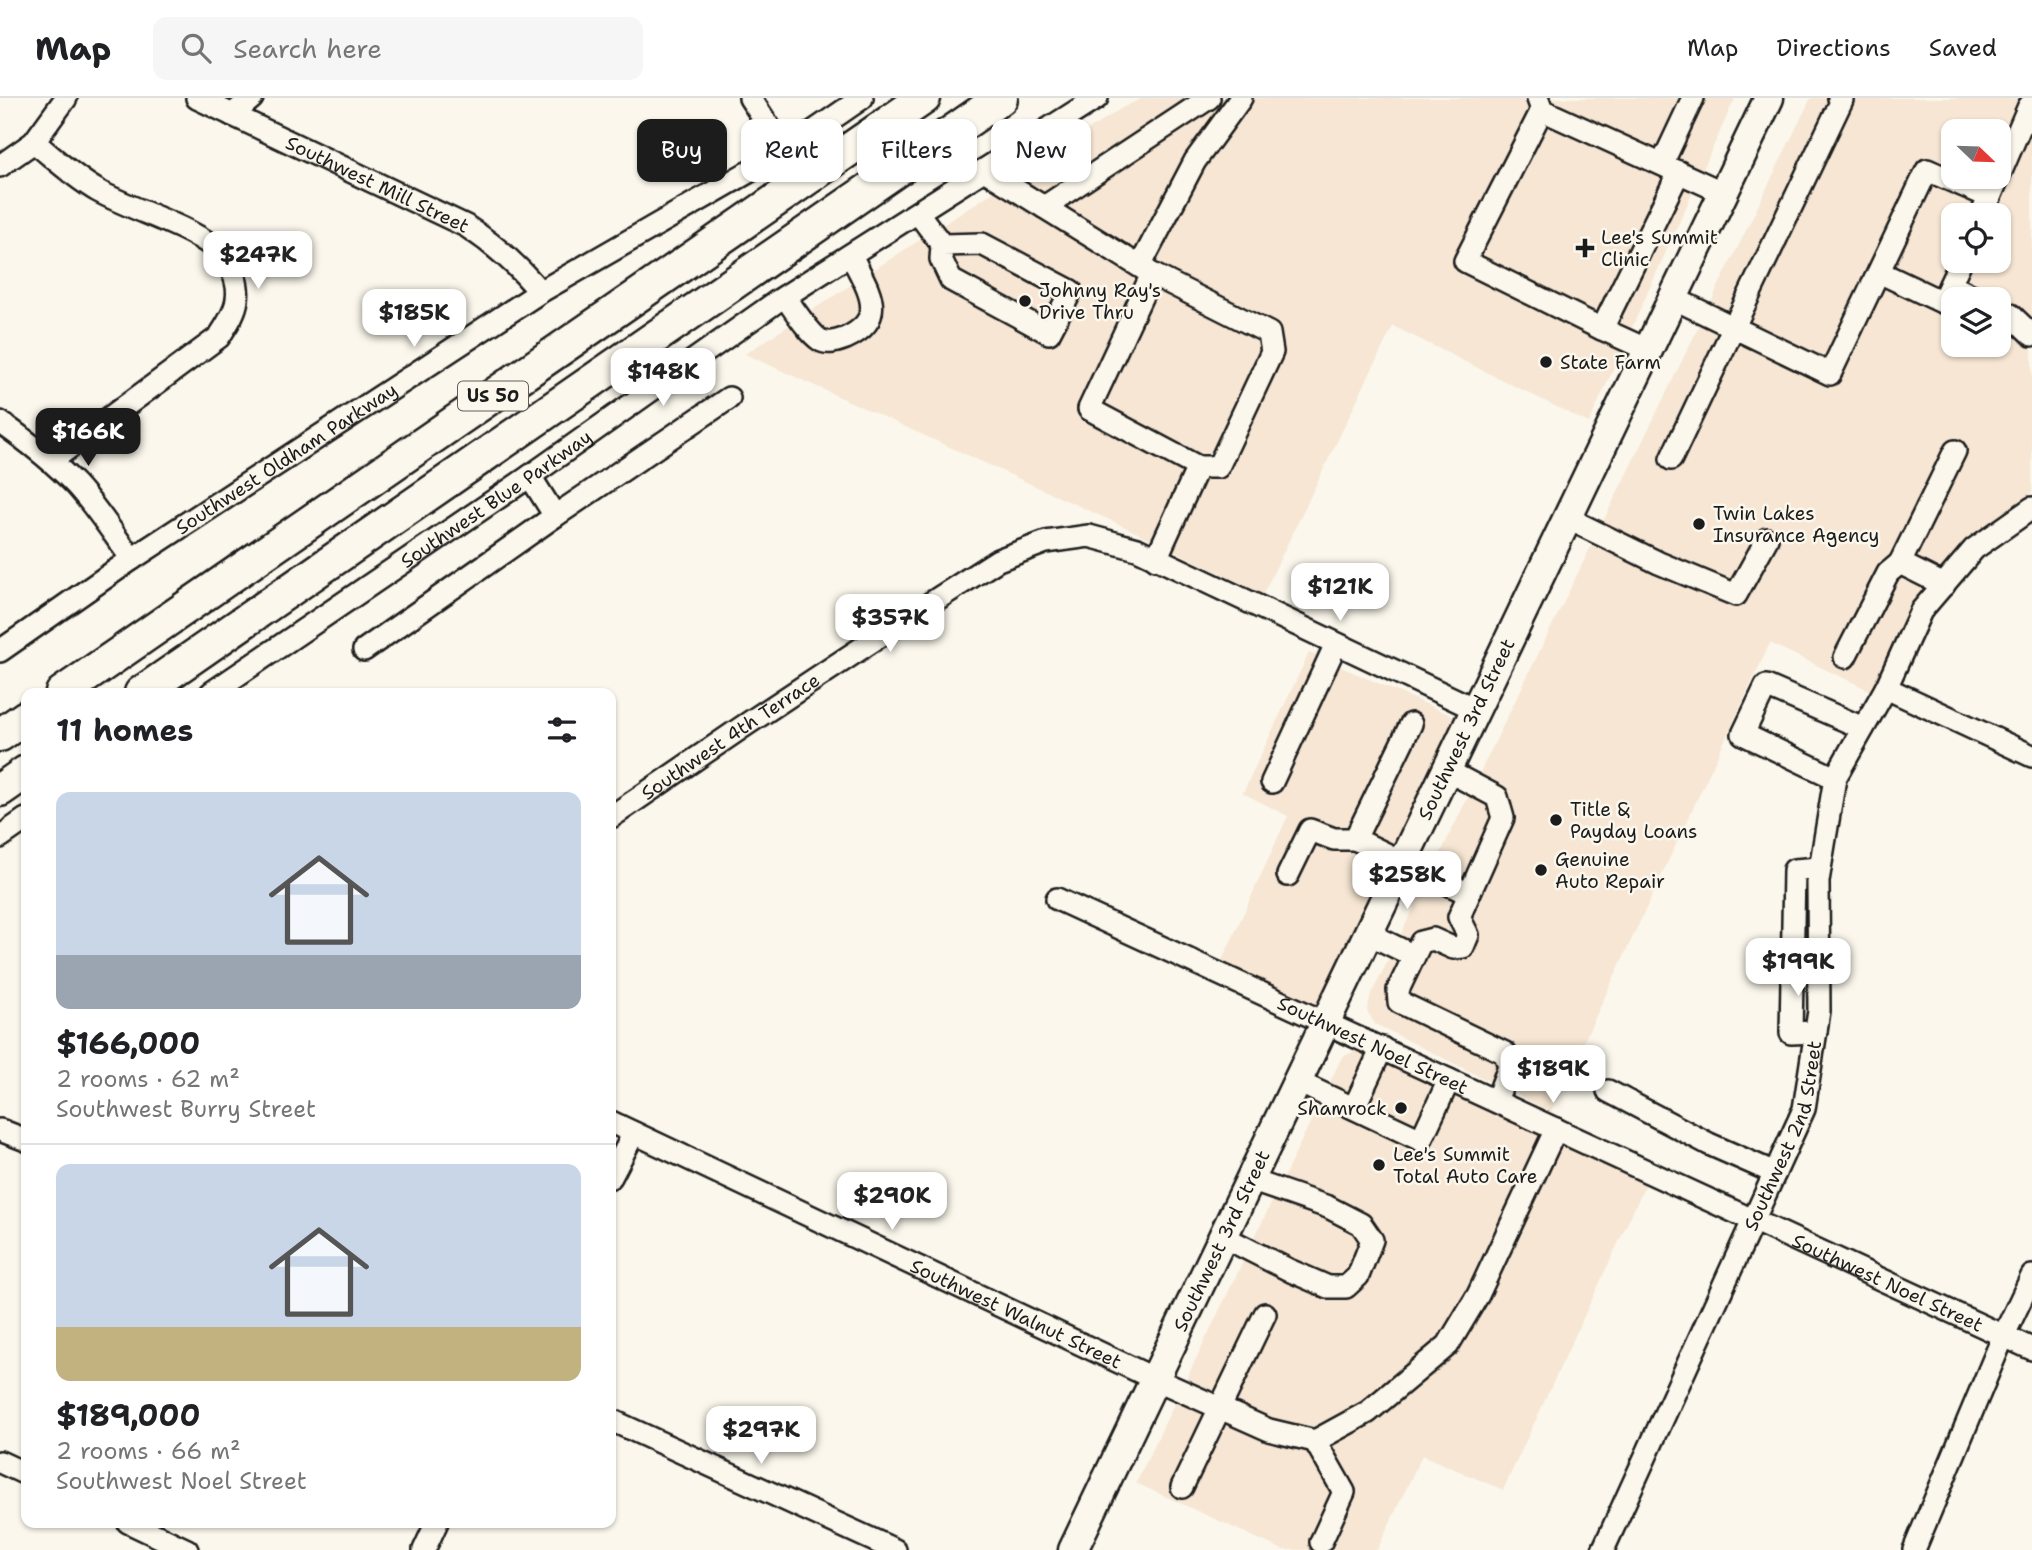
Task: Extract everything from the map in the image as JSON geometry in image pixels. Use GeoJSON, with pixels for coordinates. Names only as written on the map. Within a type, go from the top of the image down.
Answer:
{"type":"FeatureCollection","features":[{"type":"Feature","properties":{"kind":"highway","name":"US 50"},"geometry":{"type":"LineString","coordinates":[[69,688],[924,98]]}},
{"type":"Feature","properties":{"kind":"highway","name":"US 50"},"geometry":{"type":"LineString","coordinates":[[148,688],[1001,98]]}},
{"type":"Feature","properties":{"kind":"highway"},"geometry":{"type":"LineString","coordinates":[[0,736],[21,721]]}},
{"type":"Feature","properties":{"kind":"highway"},"geometry":{"type":"LineString","coordinates":[[0,790],[21,775]]}},
{"type":"Feature","properties":{"kind":"main road","name":"Southwest 3rd Street"},"geometry":{"type":"LineString","coordinates":[[1073,1550],[1769,98]]}},
{"type":"Feature","properties":{"kind":"street"},"geometry":{"type":"LineString","coordinates":[[0,166],[34,142],[66,98]]}},
{"type":"Feature","properties":{"kind":"street","name":"Southwest Mill Street"},"geometry":{"type":"LineString","coordinates":[[197,98],[466,226],[511,259],[540,292]]}},
{"type":"Feature","properties":{"kind":"street"},"geometry":{"type":"LineString","coordinates":[[232,115],[252,98]]}},
{"type":"Feature","properties":{"kind":"street"},"geometry":{"type":"LineString","coordinates":[[750,98],[764,119]]}},
{"type":"Feature","properties":{"kind":"street","name":"Southwest Oldham Parkway"},"geometry":{"type":"LineString","coordinates":[[831,119],[862,98]]}},
{"type":"Feature","properties":{"kind":"street","name":"Southwest Blue Parkway"},"geometry":{"type":"LineString","coordinates":[[218,688],[530,476],[785,297],[1097,98]]}},
{"type":"Feature","properties":{"kind":"street"},"geometry":{"type":"LineString","coordinates":[[1044,207],[1173,107],[1209,98]]}},
{"type":"Feature","properties":{"kind":"street"},"geometry":{"type":"LineString","coordinates":[[984,170],[1146,270],[1269,333],[1272,352],[1218,467],[1198,467],[1088,409],[1146,270],[1195,161],[1241,98]]}},
{"type":"Feature","properties":{"kind":"street"},"geometry":{"type":"LineString","coordinates":[[1602,329],[1671,168],[1693,98]]}},
{"type":"Feature","properties":{"kind":"street"},"geometry":{"type":"LineString","coordinates":[[1671,459],[1842,99]]}},
{"type":"Feature","properties":{"kind":"street"},"geometry":{"type":"LineString","coordinates":[[1648,350],[1465,261],[1540,104],[1724,192]]}},
{"type":"Feature","properties":{"kind":"street"},"geometry":{"type":"LineString","coordinates":[[1987,203],[2028,104]]}},
{"type":"Feature","properties":{"kind":"street"},"geometry":{"type":"LineString","coordinates":[[34,142],[98,191],[215,248],[235,277],[237,299],[228,323],[219,337],[51,461]]}},
{"type":"Feature","properties":{"kind":"street"},"geometry":{"type":"LineString","coordinates":[[1673,298],[1830,374],[1927,170],[1981,203]]}},
{"type":"Feature","properties":{"kind":"street","name":"Southwest Oldham Parkway"},"geometry":{"type":"LineString","coordinates":[[0,651],[132,559],[540,292],[741,176]]}},
{"type":"Feature","properties":{"kind":"street"},"geometry":{"type":"LineString","coordinates":[[918,212],[942,245],[941,259],[951,280],[1049,333],[1071,290],[982,244],[942,245]]}},
{"type":"Feature","properties":{"kind":"street"},"geometry":{"type":"LineString","coordinates":[[785,297],[820,340],[833,342],[862,329],[869,322],[872,304],[851,255]]}},
{"type":"Feature","properties":{"kind":"street"},"geometry":{"type":"LineString","coordinates":[[1878,272],[1942,302],[1956,273]]}},
{"type":"Feature","properties":{"kind":"street"},"geometry":{"type":"LineString","coordinates":[[1950,285],[1954,287]]}},
{"type":"Feature","properties":{"kind":"street"},"geometry":{"type":"LineString","coordinates":[[2011,315],[2032,335]]}},
{"type":"Feature","properties":{"kind":"street"},"geometry":{"type":"LineString","coordinates":[[364,650],[729,398]]}},
{"type":"Feature","properties":{"kind":"street"},"geometry":{"type":"LineString","coordinates":[[0,422],[24,438],[77,487],[132,559]]}},
{"type":"Feature","properties":{"kind":"street"},"geometry":{"type":"LineString","coordinates":[[1845,657],[1888,573],[1900,563],[1955,451]]}},
{"type":"Feature","properties":{"kind":"street"},"geometry":{"type":"LineString","coordinates":[[1156,559],[1198,467]]}},
{"type":"Feature","properties":{"kind":"street"},"geometry":{"type":"LineString","coordinates":[[530,476],[555,516]]}},
{"type":"Feature","properties":{"kind":"street","name":"Southwest 2nd Street"},"geometry":{"type":"LineString","coordinates":[[1603,1550],[1804,1109],[1819,1011],[1818,881],[1835,778],[1886,688],[1921,611],[1974,550],[2032,508]]}},
{"type":"Feature","properties":{"kind":"street"},"geometry":{"type":"LineString","coordinates":[[1567,518],[1658,563],[1737,595],[1767,539]]}},
{"type":"Feature","properties":{"kind":"street","name":"Southwest 4th Terrace"},"geometry":{"type":"LineString","coordinates":[[616,814],[998,560],[1046,542],[1089,536],[1137,549],[1475,709]]}},
{"type":"Feature","properties":{"kind":"street"},"geometry":{"type":"LineString","coordinates":[[1900,563],[1944,585]]}},
{"type":"Feature","properties":{"kind":"street"},"geometry":{"type":"LineString","coordinates":[[1272,782],[1336,644]]}},
{"type":"Feature","properties":{"kind":"street"},"geometry":{"type":"LineString","coordinates":[[1835,778],[1742,734],[1766,686],[1863,728]]}},
{"type":"Feature","properties":{"kind":"street"},"geometry":{"type":"LineString","coordinates":[[1886,688],[2032,756]]}},
{"type":"Feature","properties":{"kind":"street"},"geometry":{"type":"LineString","coordinates":[[1355,839],[1411,724]]}},
{"type":"Feature","properties":{"kind":"street"},"geometry":{"type":"LineString","coordinates":[[1446,770],[1497,797],[1503,818],[1459,917],[1468,935],[1463,947],[1453,948],[1433,939],[1421,942],[1398,990],[1399,1002],[1505,1054],[1509,1067],[1496,1101]]}},
{"type":"Feature","properties":{"kind":"street"},"geometry":{"type":"LineString","coordinates":[[1288,875],[1310,830],[1334,839],[1355,839],[1469,894]]}},
{"type":"Feature","properties":{"kind":"street","name":"Southwest Noel Street"},"geometry":{"type":"LineString","coordinates":[[1057,899],[2032,1349]]}},
{"type":"Feature","properties":{"kind":"street"},"geometry":{"type":"LineString","coordinates":[[1369,934],[1414,956]]}},
{"type":"Feature","properties":{"kind":"street"},"geometry":{"type":"LineString","coordinates":[[1361,1112],[1382,1048]]}},
{"type":"Feature","properties":{"kind":"street"},"geometry":{"type":"LineString","coordinates":[[1298,1082],[1421,1140],[1449,1080]]}},
{"type":"Feature","properties":{"kind":"street"},"geometry":{"type":"LineString","coordinates":[[1608,1091],[1709,1144],[1775,1173]]}},
{"type":"Feature","properties":{"kind":"street","name":"Southwest Walnut Street"},"geometry":{"type":"LineString","coordinates":[[616,1124],[1155,1379],[1269,1430],[1315,1441]]}},
{"type":"Feature","properties":{"kind":"street"},"geometry":{"type":"LineString","coordinates":[[1321,1542],[1344,1492],[1315,1441],[1368,1412],[1448,1345],[1478,1295],[1556,1129]]}},
{"type":"Feature","properties":{"kind":"street"},"geometry":{"type":"LineString","coordinates":[[0,1130],[21,1138]]}},
{"type":"Feature","properties":{"kind":"street"},"geometry":{"type":"LineString","coordinates":[[616,1167],[634,1133]]}},
{"type":"Feature","properties":{"kind":"street"},"geometry":{"type":"LineString","coordinates":[[1223,1236],[1328,1287],[1346,1287],[1358,1276],[1372,1240],[1362,1224],[1328,1207],[1250,1180]]}},
{"type":"Feature","properties":{"kind":"street"},"geometry":{"type":"LineString","coordinates":[[1914,1550],[2003,1337],[2032,1276]]}},
{"type":"Feature","properties":{"kind":"street"},"geometry":{"type":"LineString","coordinates":[[1182,1487],[1265,1314]]}},
{"type":"Feature","properties":{"kind":"street"},"geometry":{"type":"LineString","coordinates":[[616,1422],[895,1550]]}},
{"type":"Feature","properties":{"kind":"street"},"geometry":{"type":"LineString","coordinates":[[0,1462],[21,1472]]}},
{"type":"Feature","properties":{"kind":"street"},"geometry":{"type":"LineString","coordinates":[[141,1528],[187,1550]]}},
{"type":"Feature","properties":{"kind":"street"},"geometry":{"type":"LineString","coordinates":[[424,1550],[434,1528]]}},
{"type":"Feature","properties":{"kind":"shaded area"},"geometry":{"type":"Polygon","coordinates":[[[1143,98],[1735,98],[1589,423],[1393,326],[1263,594],[1134,531],[745,354],[1009,182],[1091,182],[1091,128],[1143,98]]]}},
{"type":"Feature","properties":{"kind":"shaded area"},"geometry":{"type":"Polygon","coordinates":[[[1811,98],[2032,98],[2032,492],[1975,542],[1907,631],[1871,691],[1770,643],[1551,1112],[1375,1024],[1367,1011],[1371,995],[1811,98]]]}},
{"type":"Feature","properties":{"kind":"shaded area"},"geometry":{"type":"Polygon","coordinates":[[[1309,653],[1455,717],[1461,729],[1325,1011],[1309,1007],[1222,961],[1288,816],[1243,793],[1309,653]]]}},
{"type":"Feature","properties":{"kind":"shaded area"},"geometry":{"type":"Polygon","coordinates":[[[1372,1050],[1648,1179],[1503,1490],[1422,1455],[1377,1550],[1283,1550],[1136,1483],[1342,1057],[1355,1051],[1372,1050]]]}},
{"type":"Feature","properties":{"kind":"place","name":"Lee's Summit Clinic"},"geometry":{"type":"Point","coordinates":[1585,248]}},
{"type":"Feature","properties":{"kind":"place","name":"Johnny Ray's Drive Thru"},"geometry":{"type":"Point","coordinates":[1025,301]}},
{"type":"Feature","properties":{"kind":"place","name":"State Farm"},"geometry":{"type":"Point","coordinates":[1546,362]}},
{"type":"Feature","properties":{"kind":"place","name":"Twin Lakes Insurance Agency"},"geometry":{"type":"Point","coordinates":[1699,524]}},
{"type":"Feature","properties":{"kind":"place","name":"Title & Payday Loans"},"geometry":{"type":"Point","coordinates":[1556,820]}},
{"type":"Feature","properties":{"kind":"place","name":"Genuine Auto Repair"},"geometry":{"type":"Point","coordinates":[1541,870]}},
{"type":"Feature","properties":{"kind":"place","name":"Shamrock"},"geometry":{"type":"Point","coordinates":[1401,1108]}},
{"type":"Feature","properties":{"kind":"place","name":"Lee's Summit Total Auto Care"},"geometry":{"type":"Point","coordinates":[1379,1165]}}]}
